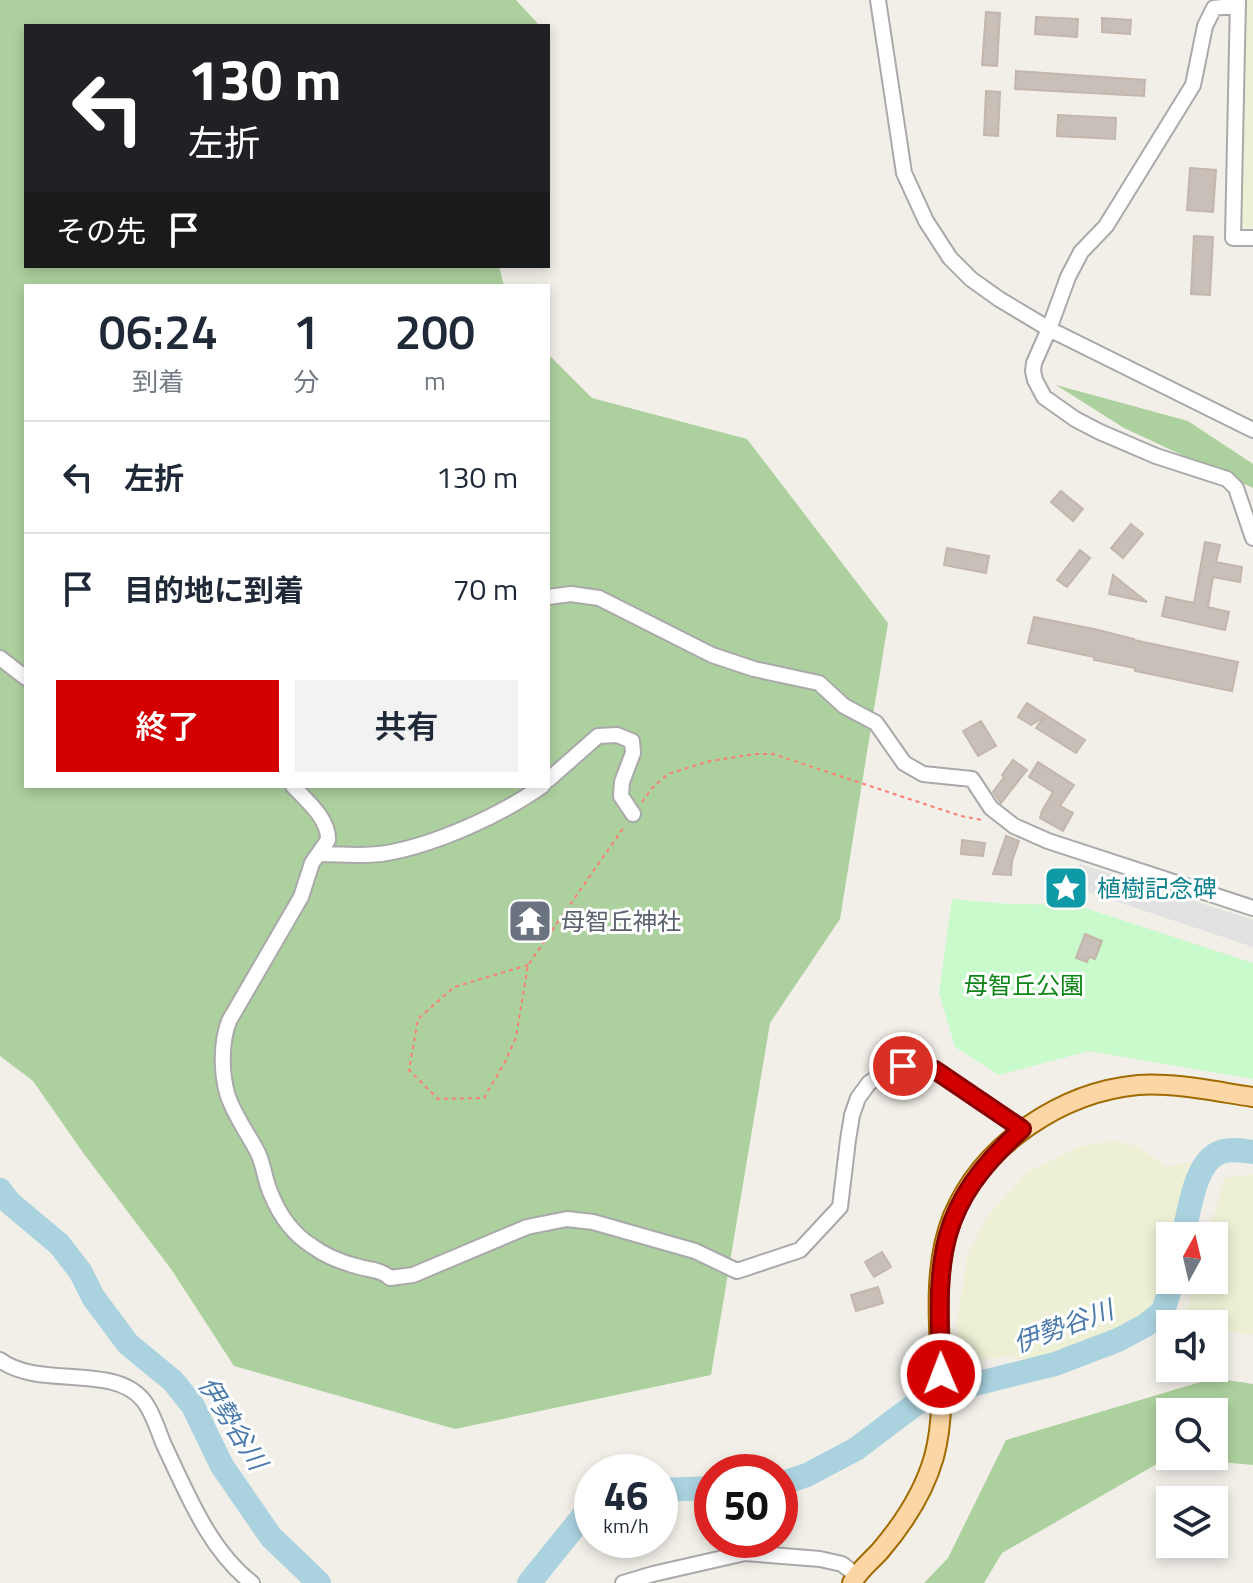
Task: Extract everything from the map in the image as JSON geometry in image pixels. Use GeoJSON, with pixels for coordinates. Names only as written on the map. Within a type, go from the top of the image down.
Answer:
{"type":"FeatureCollection","features":[{"type":"Feature","properties":{"kind":"main road"},"geometry":{"type":"LineString","coordinates":[[854,1579],[880,1551],[916,1500],[927,1477],[939,1437],[939,1290],[944,1245],[954,1215],[971,1184],[996,1153],[1022,1129],[1102,1091],[1139,1085],[1168,1086],[1253,1097]]}},
{"type":"Feature","properties":{"kind":"street"},"geometry":{"type":"LineString","coordinates":[[878,0],[904,173],[926,221],[950,258],[971,279],[1049,329],[1253,430]]}},
{"type":"Feature","properties":{"kind":"street"},"geometry":{"type":"LineString","coordinates":[[1253,238],[1233,238],[1238,2],[1214,8],[1208,18],[1193,85],[1106,226],[1081,252],[1068,277],[1033,371],[1044,397],[1075,419],[1156,456],[1227,479],[1236,488],[1253,538]]}},
{"type":"Feature","properties":{"kind":"street"},"geometry":{"type":"LineString","coordinates":[[550,597],[571,594],[599,598],[712,655],[754,669],[819,683],[844,706],[876,723],[904,763],[923,774],[972,779],[991,808],[1014,826],[1048,841],[1253,908]]}},
{"type":"Feature","properties":{"kind":"street"},"geometry":{"type":"LineString","coordinates":[[0,658],[24,676]]}},
{"type":"Feature","properties":{"kind":"street"},"geometry":{"type":"LineString","coordinates":[[550,778],[598,736],[617,735],[632,741],[633,753],[622,782],[621,796],[633,814]]}},
{"type":"Feature","properties":{"kind":"street"},"geometry":{"type":"LineString","coordinates":[[295,788],[326,827],[328,840],[312,863],[301,897],[229,1021],[223,1060],[228,1094],[259,1156],[281,1214],[294,1232],[312,1246],[354,1266],[385,1273],[390,1278],[413,1275],[527,1227],[567,1219],[593,1222],[695,1251],[737,1271],[800,1250],[840,1207],[852,1115],[858,1098],[869,1083],[903,1066],[935,1070],[1022,1129]]}},
{"type":"Feature","properties":{"kind":"street"},"geometry":{"type":"LineString","coordinates":[[319,854],[386,853],[443,838],[521,801],[539,788]]}},
{"type":"Feature","properties":{"kind":"street"},"geometry":{"type":"LineString","coordinates":[[0,1360],[11,1368],[108,1381],[128,1387],[144,1401],[210,1535],[237,1572],[252,1583]]}},
{"type":"Feature","properties":{"kind":"street"},"geometry":{"type":"LineString","coordinates":[[623,1583],[745,1553],[820,1559],[842,1564],[854,1579]]}},
{"type":"Feature","properties":{"kind":"path"},"geometry":{"type":"LineString","coordinates":[[528,965],[454,987],[418,1019],[409,1070],[438,1099],[484,1098],[516,1037],[528,965],[652,788],[668,774],[710,761],[773,754],[961,816],[988,821]]}},
{"type":"Feature","properties":{"kind":"green space"},"geometry":{"type":"Polygon","coordinates":[[[0,0],[516,0],[538,24],[24,24],[24,268],[500,268],[504,284],[24,284],[24,788],[550,788],[550,356],[592,398],[747,439],[888,623],[840,919],[770,1023],[711,1375],[455,1429],[234,1366],[171,1269],[33,1081],[0,1056],[0,0]]]}},
{"type":"Feature","properties":{"kind":"green space"},"geometry":{"type":"Polygon","coordinates":[[[1243,0],[1253,0],[1253,228],[1238,227],[1243,0]]]}},
{"type":"Feature","properties":{"kind":"green space"},"geometry":{"type":"Polygon","coordinates":[[[1056,385],[1188,421],[1253,464],[1253,488],[1124,428],[1056,385]]]}},
{"type":"Feature","properties":{"kind":"green space","name":"母智丘公園"},"geometry":{"type":"Polygon","coordinates":[[[952,899],[1076,905],[1253,963],[1253,1079],[1089,1051],[999,1075],[955,1047],[939,993],[952,899]]]}},
{"type":"Feature","properties":{"kind":"green space"},"geometry":{"type":"Polygon","coordinates":[[[1114,1140],[1138,1147],[1167,1167],[1197,1161],[1180,1222],[1156,1222],[1158,1294],[1144,1314],[1073,1350],[1037,1363],[1006,1356],[969,1362],[959,1360],[957,1322],[967,1257],[985,1219],[1026,1173],[1079,1147],[1114,1140]]]}},
{"type":"Feature","properties":{"kind":"green space"},"geometry":{"type":"Polygon","coordinates":[[[1253,1174],[1253,1335],[1228,1331],[1228,1310],[1187,1310],[1191,1294],[1228,1294],[1228,1222],[1212,1222],[1224,1178],[1253,1174]]]}},
{"type":"Feature","properties":{"kind":"green space"},"geometry":{"type":"Polygon","coordinates":[[[1228,1380],[1253,1384],[1253,1465],[1228,1463],[1228,1398],[1156,1398],[1156,1464],[1002,1553],[984,1583],[924,1583],[948,1558],[1006,1440],[1201,1382],[1228,1380]]]}},
{"type":"Feature","properties":{"kind":"shaded area"},"geometry":{"type":"Polygon","coordinates":[[[1080,864],[1253,920],[1253,947],[1073,887],[1080,864]]]}},
{"type":"Feature","properties":{"kind":"building"},"geometry":{"type":"Polygon","coordinates":[[[986,12],[1000,13],[997,66],[982,65],[986,12]]]}},
{"type":"Feature","properties":{"kind":"building"},"geometry":{"type":"Polygon","coordinates":[[[1036,17],[1078,19],[1077,37],[1035,34],[1036,17]]]}},
{"type":"Feature","properties":{"kind":"building"},"geometry":{"type":"Polygon","coordinates":[[[1102,18],[1131,20],[1130,34],[1102,32],[1102,18]]]}},
{"type":"Feature","properties":{"kind":"building"},"geometry":{"type":"Polygon","coordinates":[[[1016,71],[1145,80],[1144,96],[1015,89],[1016,71]]]}},
{"type":"Feature","properties":{"kind":"building"},"geometry":{"type":"Polygon","coordinates":[[[986,91],[1000,92],[998,136],[984,135],[986,91]]]}},
{"type":"Feature","properties":{"kind":"building"},"geometry":{"type":"Polygon","coordinates":[[[1058,115],[1116,118],[1115,139],[1057,136],[1058,115]]]}},
{"type":"Feature","properties":{"kind":"building"},"geometry":{"type":"Polygon","coordinates":[[[1190,168],[1216,170],[1213,212],[1187,210],[1190,168]]]}},
{"type":"Feature","properties":{"kind":"building"},"geometry":{"type":"Polygon","coordinates":[[[1194,236],[1213,237],[1210,295],[1191,294],[1194,236]]]}},
{"type":"Feature","properties":{"kind":"building"},"geometry":{"type":"Polygon","coordinates":[[[1061,491],[1083,509],[1073,521],[1051,502],[1061,491]]]}},
{"type":"Feature","properties":{"kind":"building"},"geometry":{"type":"Polygon","coordinates":[[[1131,524],[1143,534],[1123,558],[1111,548],[1131,524]]]}},
{"type":"Feature","properties":{"kind":"building"},"geometry":{"type":"Polygon","coordinates":[[[1205,542],[1220,545],[1216,562],[1242,567],[1240,582],[1213,577],[1208,607],[1229,612],[1225,630],[1162,616],[1166,597],[1194,603],[1205,542]]]}},
{"type":"Feature","properties":{"kind":"building"},"geometry":{"type":"Polygon","coordinates":[[[947,548],[989,556],[986,573],[944,565],[947,548]]]}},
{"type":"Feature","properties":{"kind":"building"},"geometry":{"type":"Polygon","coordinates":[[[1080,550],[1090,558],[1067,587],[1057,580],[1080,550]]]}},
{"type":"Feature","properties":{"kind":"building"},"geometry":{"type":"Polygon","coordinates":[[[1113,575],[1147,602],[1109,594],[1113,575]]]}},
{"type":"Feature","properties":{"kind":"building"},"geometry":{"type":"Polygon","coordinates":[[[1034,617],[1238,662],[1232,691],[1135,671],[1135,668],[1094,660],[1094,657],[1028,643],[1034,617]]]}},
{"type":"Feature","properties":{"kind":"building"},"geometry":{"type":"Polygon","coordinates":[[[1027,703],[1085,740],[1076,753],[1036,728],[1044,717],[1031,725],[1018,717],[1027,703]]]}},
{"type":"Feature","properties":{"kind":"building"},"geometry":{"type":"Polygon","coordinates":[[[981,721],[996,746],[978,756],[963,731],[981,721]]]}},
{"type":"Feature","properties":{"kind":"building"},"geometry":{"type":"Polygon","coordinates":[[[1013,760],[1027,770],[1001,803],[993,792],[1013,760]]]}},
{"type":"Feature","properties":{"kind":"building"},"geometry":{"type":"Polygon","coordinates":[[[1038,762],[1074,785],[1060,806],[1073,813],[1063,831],[1040,818],[1053,792],[1029,777],[1038,762]]]}},
{"type":"Feature","properties":{"kind":"building"},"geometry":{"type":"Polygon","coordinates":[[[1006,836],[1019,841],[1011,875],[993,874],[1006,836]]]}},
{"type":"Feature","properties":{"kind":"building"},"geometry":{"type":"Polygon","coordinates":[[[962,840],[985,843],[983,856],[961,854],[962,840]]]}},
{"type":"Feature","properties":{"kind":"building"},"geometry":{"type":"Polygon","coordinates":[[[1085,934],[1102,941],[1095,959],[1089,957],[1087,962],[1076,958],[1085,934]]]}},
{"type":"Feature","properties":{"kind":"building"},"geometry":{"type":"Polygon","coordinates":[[[882,1252],[891,1267],[874,1277],[865,1262],[882,1252]]]}},
{"type":"Feature","properties":{"kind":"building"},"geometry":{"type":"Polygon","coordinates":[[[878,1287],[883,1303],[856,1311],[851,1295],[878,1287]]]}},
{"type":"Feature","properties":{"kind":"waterway","name":"伊勢谷川"},"geometry":{"type":"LineString","coordinates":[[1186,1222],[1194,1188],[1212,1157],[1225,1151],[1253,1152]]}},
{"type":"Feature","properties":{"kind":"waterway","name":"伊勢谷川"},"geometry":{"type":"LineString","coordinates":[[0,1190],[10,1203],[59,1244],[128,1344],[173,1381],[193,1406],[222,1466],[271,1537],[319,1583]]}},
{"type":"Feature","properties":{"kind":"waterway","name":"伊勢谷川"},"geometry":{"type":"LineString","coordinates":[[798,1478],[856,1449],[917,1403],[967,1386],[1055,1364],[1118,1340],[1146,1325],[1163,1311],[1168,1294]]}},
{"type":"Feature","properties":{"kind":"waterway","name":"伊勢谷川"},"geometry":{"type":"LineString","coordinates":[[678,1489],[694,1489]]}},
{"type":"Feature","properties":{"kind":"waterway","name":"伊勢谷川"},"geometry":{"type":"LineString","coordinates":[[529,1583],[574,1527]]}},
{"type":"Feature","properties":{"kind":"place","name":"植樹記念碑"},"geometry":{"type":"Point","coordinates":[1066,888]}},
{"type":"Feature","properties":{"kind":"place","name":"母智丘神社"},"geometry":{"type":"Point","coordinates":[530,921]}},
{"type":"Feature","properties":{"kind":"route"},"geometry":{"type":"LineString","coordinates":[[903,1066],[935,1070],[1022,1129],[996,1153],[971,1184],[954,1215],[944,1245],[939,1290],[941,1374]]}}]}
